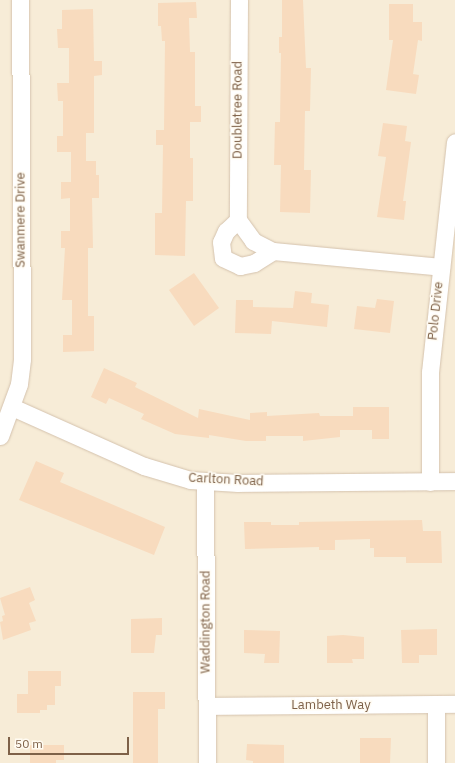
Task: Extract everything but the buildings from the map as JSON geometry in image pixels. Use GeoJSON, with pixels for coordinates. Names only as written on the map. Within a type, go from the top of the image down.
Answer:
{"type":"FeatureCollection","features":[{"type":"Feature","properties":{"kind":"street","name":"Swanmere Drive"},"geometry":{"type":"LineString","coordinates":[[0,436],[12,407],[22,359],[20,0]]}},
{"type":"Feature","properties":{"kind":"street","name":"Doubletree Road"},"geometry":{"type":"LineString","coordinates":[[238,220],[239,0]]}},
{"type":"Feature","properties":{"kind":"street","name":"Polo Drive"},"geometry":{"type":"LineString","coordinates":[[430,482],[430,372],[455,142]]}},
{"type":"Feature","properties":{"kind":"street"},"geometry":{"type":"LineString","coordinates":[[273,251],[254,263],[240,266],[223,258],[221,242],[226,231],[238,220],[253,241],[273,251],[441,267]]}},
{"type":"Feature","properties":{"kind":"street","name":"Carlton Road"},"geometry":{"type":"LineString","coordinates":[[12,407],[144,466],[190,480],[205,482],[455,481]]}},
{"type":"Feature","properties":{"kind":"street","name":"Waddington Road"},"geometry":{"type":"LineString","coordinates":[[205,482],[207,763]]}},
{"type":"Feature","properties":{"kind":"street"},"geometry":{"type":"LineString","coordinates":[[436,704],[436,763]]}},
{"type":"Feature","properties":{"kind":"street","name":"Lambeth Way"},"geometry":{"type":"LineString","coordinates":[[207,706],[455,704]]}},
{"type":"Feature","properties":{"kind":"shaded area"},"geometry":{"type":"Polygon","coordinates":[[[0,0],[455,0],[455,763],[0,763],[0,0]]]}}]}
